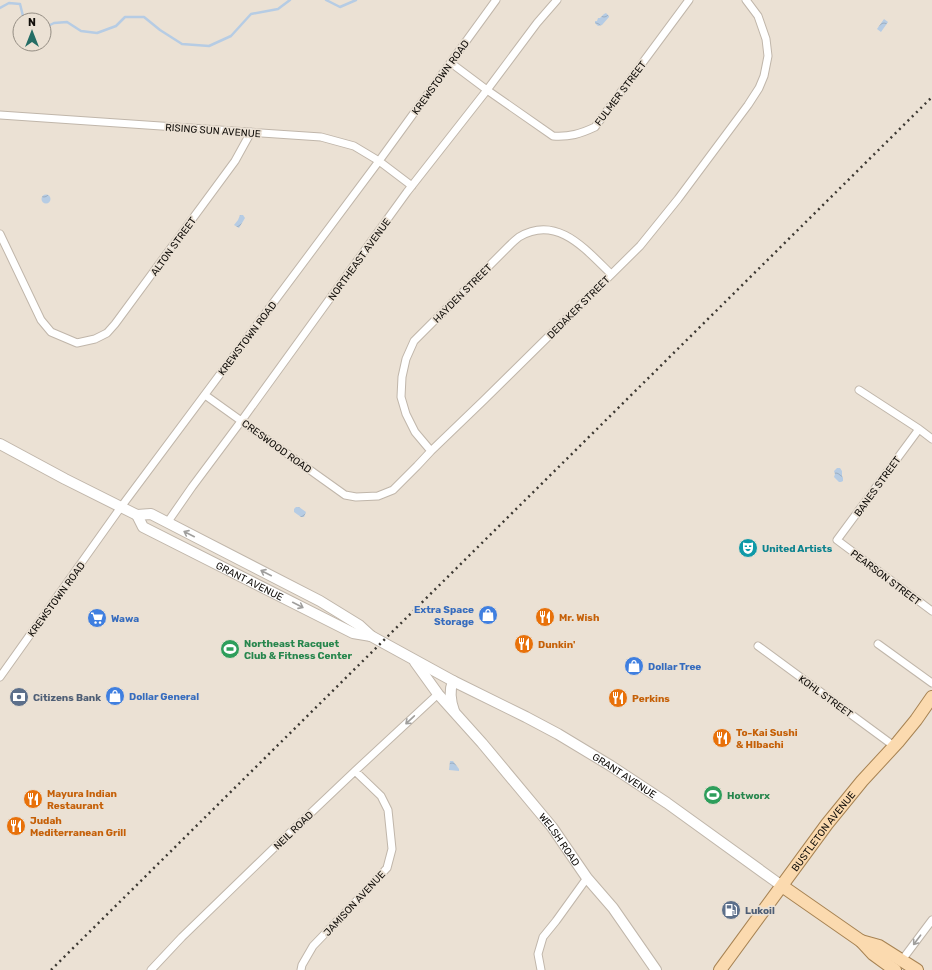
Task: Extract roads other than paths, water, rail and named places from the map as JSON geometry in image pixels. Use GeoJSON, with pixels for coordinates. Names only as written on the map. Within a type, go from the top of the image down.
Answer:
{"type":"FeatureCollection","features":[{"type":"Feature","properties":{"kind":"main road","name":"GRANT AVENUE"},"geometry":{"type":"LineString","coordinates":[[0,444],[137,515],[151,514],[320,601],[359,625],[371,636],[412,659],[558,734],[611,766],[667,803],[861,941],[873,954],[899,965],[917,970]]}},
{"type":"Feature","properties":{"kind":"main road","name":"GRANT AVENUE"},"geometry":{"type":"LineString","coordinates":[[137,515],[143,527],[354,633],[371,636]]}},
{"type":"Feature","properties":{"kind":"main road","name":"WELSH ROAD"},"geometry":{"type":"LineString","coordinates":[[412,659],[438,694],[482,743],[552,827],[587,878],[612,908],[656,970]]}},
{"type":"Feature","properties":{"kind":"main road","name":"WELSH ROAD"},"geometry":{"type":"LineString","coordinates":[[453,681],[450,694],[451,703],[456,714]]}},
{"type":"Feature","properties":{"kind":"main road","name":"BUSTLETON AVENUE"},"geometry":{"type":"LineString","coordinates":[[720,970],[827,824],[862,781],[916,720],[932,697]]}},
{"type":"Feature","properties":{"kind":"street","name":"KREWSTOWN ROAD"},"geometry":{"type":"LineString","coordinates":[[0,677],[121,507],[380,161],[496,0]]}},
{"type":"Feature","properties":{"kind":"street","name":"NORTHEAST AVENUE"},"geometry":{"type":"LineString","coordinates":[[167,523],[192,486],[242,420],[412,186],[488,90],[537,23],[557,0]]}},
{"type":"Feature","properties":{"kind":"street","name":"FULMER STREET"},"geometry":{"type":"LineString","coordinates":[[451,63],[553,136],[573,136],[595,127],[689,0]]}},
{"type":"Feature","properties":{"kind":"street","name":"DEDAKER STREET"},"geometry":{"type":"LineString","coordinates":[[349,496],[378,496],[393,490],[640,246],[678,199],[748,105],[759,88],[764,76],[768,56],[766,39],[758,16],[746,0]]}},
{"type":"Feature","properties":{"kind":"street","name":"RISING SUN AVENUE"},"geometry":{"type":"LineString","coordinates":[[0,115],[322,137],[354,146],[380,161],[412,186]]}},
{"type":"Feature","properties":{"kind":"street","name":"ALTON STREET"},"geometry":{"type":"LineString","coordinates":[[0,234],[41,320],[51,332],[78,343],[95,339],[107,332],[115,324],[235,161],[251,132]]}},
{"type":"Feature","properties":{"kind":"street","name":"HAYDEN STREET"},"geometry":{"type":"LineString","coordinates":[[431,451],[415,432],[406,414],[401,396],[402,376],[406,359],[414,341],[508,247],[519,238],[532,231],[546,230],[560,232],[581,245],[611,274]]}},
{"type":"Feature","properties":{"kind":"street"},"geometry":{"type":"LineString","coordinates":[[859,390],[932,439]]}},
{"type":"Feature","properties":{"kind":"street","name":"CRESWOOD ROAD"},"geometry":{"type":"LineString","coordinates":[[205,395],[345,495],[349,496]]}},
{"type":"Feature","properties":{"kind":"street","name":"BANES STREET"},"geometry":{"type":"LineString","coordinates":[[840,542],[837,540],[919,429]]}},
{"type":"Feature","properties":{"kind":"street","name":"PEARSON STREET"},"geometry":{"type":"LineString","coordinates":[[840,542],[932,611]]}},
{"type":"Feature","properties":{"kind":"street"},"geometry":{"type":"LineString","coordinates":[[878,644],[932,683]]}},
{"type":"Feature","properties":{"kind":"street","name":"KOHL STREET"},"geometry":{"type":"LineString","coordinates":[[758,646],[894,746]]}},
{"type":"Feature","properties":{"kind":"street","name":"NEIL ROAD"},"geometry":{"type":"LineString","coordinates":[[152,970],[182,937],[355,771],[438,694]]}},
{"type":"Feature","properties":{"kind":"street","name":"JAMISON AVENUE"},"geometry":{"type":"LineString","coordinates":[[301,970],[302,965],[313,946],[387,868],[392,849],[388,810],[381,796],[355,771]]}},
{"type":"Feature","properties":{"kind":"street"},"geometry":{"type":"LineString","coordinates":[[541,970],[538,954],[543,937],[587,878]]}},
{"type":"Feature","properties":{"kind":"street"},"geometry":{"type":"LineString","coordinates":[[899,965],[932,920]]}},
{"type":"Feature","properties":{"kind":"water"},"geometry":{"type":"Polygon","coordinates":[[[606,13],[609,17],[602,25],[598,26],[595,21],[606,13]]]}},
{"type":"Feature","properties":{"kind":"water"},"geometry":{"type":"Polygon","coordinates":[[[884,19],[888,22],[881,32],[877,29],[884,19]]]}},
{"type":"Feature","properties":{"kind":"water"},"geometry":{"type":"Polygon","coordinates":[[[46,194],[51,199],[46,204],[41,199],[46,194]]]}},
{"type":"Feature","properties":{"kind":"water"},"geometry":{"type":"Polygon","coordinates":[[[240,215],[243,215],[245,218],[239,228],[234,225],[240,215]]]}},
{"type":"Feature","properties":{"kind":"water"},"geometry":{"type":"Polygon","coordinates":[[[837,468],[840,468],[842,471],[843,481],[841,482],[834,477],[834,471],[837,468]]]}},
{"type":"Feature","properties":{"kind":"water"},"geometry":{"type":"Polygon","coordinates":[[[296,507],[299,507],[306,512],[304,517],[301,517],[294,512],[296,507]]]}},
{"type":"Feature","properties":{"kind":"water"},"geometry":{"type":"Polygon","coordinates":[[[450,761],[453,761],[459,771],[449,770],[450,761]]]}},
{"type":"Feature","properties":{"kind":"waterway"},"geometry":{"type":"LineString","coordinates":[[52,24],[67,22],[81,31],[97,33],[116,26],[125,17],[144,17],[160,30],[182,44],[209,46],[231,36],[251,14],[278,9],[290,0]]}},
{"type":"Feature","properties":{"kind":"waterway"},"geometry":{"type":"LineString","coordinates":[[326,0],[340,7],[356,0]]}},
{"type":"Feature","properties":{"kind":"waterway"},"geometry":{"type":"LineString","coordinates":[[0,8],[9,3],[20,4],[22,12]]}},
{"type":"Feature","properties":{"kind":"railway"},"geometry":{"type":"LineString","coordinates":[[51,970],[932,97]]}},
{"type":"Feature","properties":{"kind":"place","name":"United Artists"},"geometry":{"type":"Point","coordinates":[748,548]}},
{"type":"Feature","properties":{"kind":"place","name":"Extra Space Storage"},"geometry":{"type":"Point","coordinates":[488,615]}},
{"type":"Feature","properties":{"kind":"place","name":"Mr. Wish"},"geometry":{"type":"Point","coordinates":[545,617]}},
{"type":"Feature","properties":{"kind":"place","name":"Wawa"},"geometry":{"type":"Point","coordinates":[97,618]}},
{"type":"Feature","properties":{"kind":"place","name":"Dunkin'"},"geometry":{"type":"Point","coordinates":[524,644]}},
{"type":"Feature","properties":{"kind":"place","name":"Northeast Racquet Club & Fitness Center"},"geometry":{"type":"Point","coordinates":[230,649]}},
{"type":"Feature","properties":{"kind":"place","name":"Dollar Tree"},"geometry":{"type":"Point","coordinates":[634,666]}},
{"type":"Feature","properties":{"kind":"place","name":"Dollar General"},"geometry":{"type":"Point","coordinates":[115,696]}},
{"type":"Feature","properties":{"kind":"place","name":"Citizens Bank"},"geometry":{"type":"Point","coordinates":[19,697]}},
{"type":"Feature","properties":{"kind":"place","name":"Perkins"},"geometry":{"type":"Point","coordinates":[618,698]}},
{"type":"Feature","properties":{"kind":"place","name":"To-Kai Sushi & HIbachi"},"geometry":{"type":"Point","coordinates":[722,738]}},
{"type":"Feature","properties":{"kind":"place","name":"Hotworx"},"geometry":{"type":"Point","coordinates":[713,795]}},
{"type":"Feature","properties":{"kind":"place","name":"Mayura Indian Restaurant"},"geometry":{"type":"Point","coordinates":[33,799]}},
{"type":"Feature","properties":{"kind":"place","name":"Judah Mediterranean Grill"},"geometry":{"type":"Point","coordinates":[16,826]}},
{"type":"Feature","properties":{"kind":"place","name":"Lukoil"},"geometry":{"type":"Point","coordinates":[731,910]}}]}
